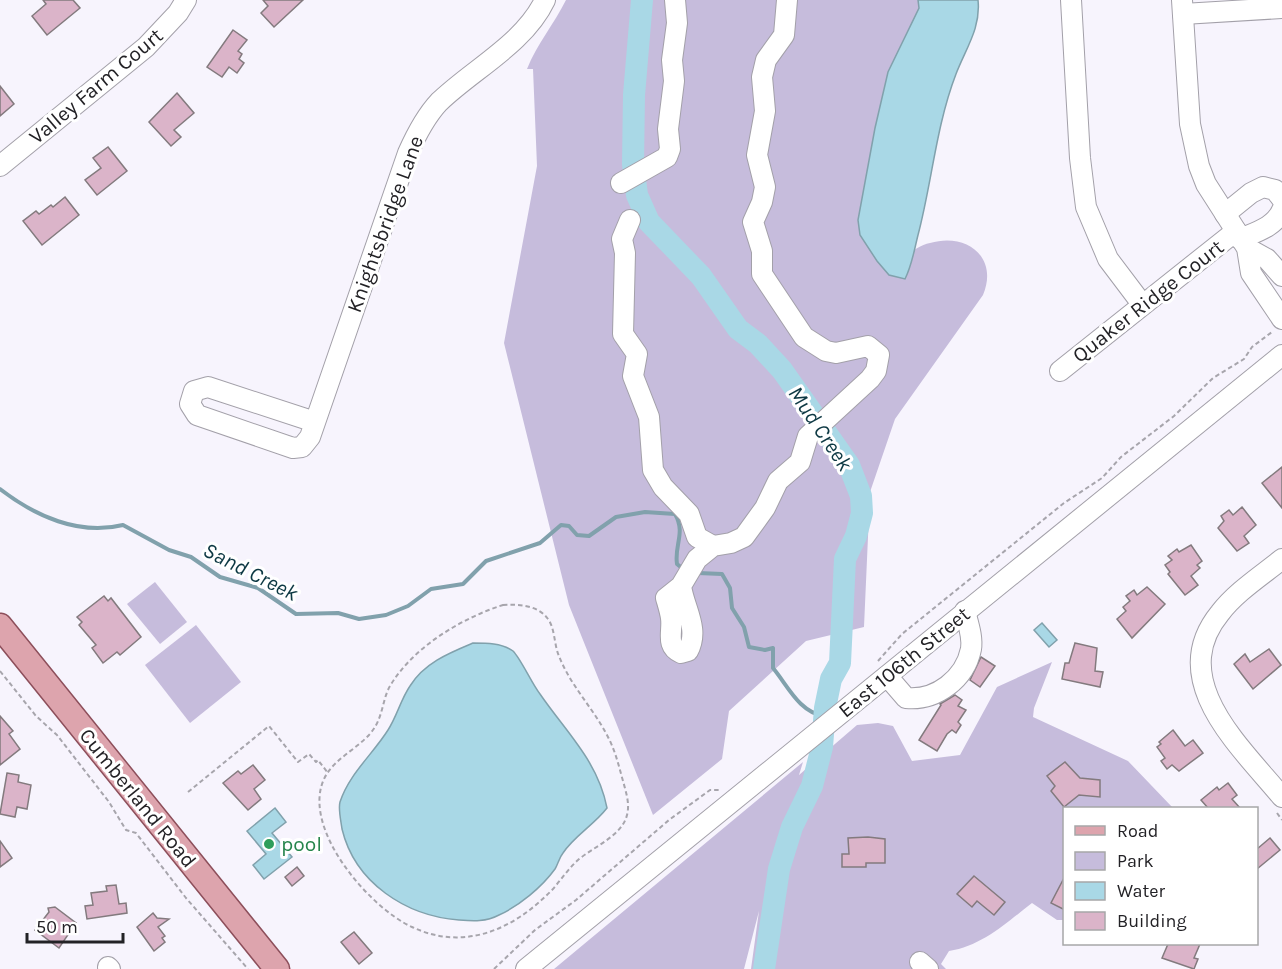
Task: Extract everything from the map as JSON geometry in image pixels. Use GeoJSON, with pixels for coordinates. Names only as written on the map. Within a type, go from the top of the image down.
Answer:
{"type":"FeatureCollection","features":[{"type":"Feature","properties":{"kind":"main road","name":"Cumberland Road"},"geometry":{"type":"LineString","coordinates":[[0,626],[277,969]]}},
{"type":"Feature","properties":{"kind":"street","name":"Valley Farm Court"},"geometry":{"type":"LineString","coordinates":[[0,166],[146,47],[178,13],[186,0]]}},
{"type":"Feature","properties":{"kind":"street","name":"Knightsbridge Lane"},"geometry":{"type":"LineString","coordinates":[[315,422],[208,387],[194,392],[190,404],[197,415],[293,448],[302,447],[315,422],[408,153],[420,128],[438,104],[518,35],[534,18],[544,0]]}},
{"type":"Feature","properties":{"kind":"street"},"geometry":{"type":"LineString","coordinates":[[621,183],[667,157],[670,149],[668,129],[674,81],[672,60],[677,23],[675,0]]}},
{"type":"Feature","properties":{"kind":"street"},"geometry":{"type":"LineString","coordinates":[[704,541],[731,543],[744,537],[765,508],[778,481],[800,462],[808,436],[870,379],[876,371],[879,355],[868,346],[836,353],[813,344],[798,329],[762,274],[762,252],[753,222],[762,202],[765,187],[757,155],[765,111],[762,77],[766,60],[784,35],[787,24],[787,0]]}},
{"type":"Feature","properties":{"kind":"street"},"geometry":{"type":"LineString","coordinates":[[1071,0],[1086,207],[1108,259],[1142,304]]}},
{"type":"Feature","properties":{"kind":"street"},"geometry":{"type":"LineString","coordinates":[[1278,325],[1251,273],[1241,239],[1206,184],[1193,145],[1183,7],[1282,8]]}},
{"type":"Feature","properties":{"kind":"street","name":"Quaker Ridge Court"},"geometry":{"type":"LineString","coordinates":[[1225,214],[1251,193],[1263,187],[1275,190],[1282,199]]}},
{"type":"Feature","properties":{"kind":"street","name":"Quaker Ridge Court"},"geometry":{"type":"LineString","coordinates":[[1060,371],[1142,304],[1241,239],[1266,227],[1277,219],[1282,210]]}},
{"type":"Feature","properties":{"kind":"street"},"geometry":{"type":"LineString","coordinates":[[630,220],[622,239],[625,253],[623,334],[637,354],[633,376],[649,417],[653,470],[663,487],[689,514],[704,541]]}},
{"type":"Feature","properties":{"kind":"street"},"geometry":{"type":"LineString","coordinates":[[1241,239],[1267,259],[1282,276]]}},
{"type":"Feature","properties":{"kind":"street","name":"East 106th Street"},"geometry":{"type":"LineString","coordinates":[[526,969],[857,701],[879,673],[966,611],[1282,355]]}},
{"type":"Feature","properties":{"kind":"street"},"geometry":{"type":"LineString","coordinates":[[688,573],[704,541]]}},
{"type":"Feature","properties":{"kind":"street"},"geometry":{"type":"LineString","coordinates":[[1278,804],[1214,711],[1202,683],[1201,667],[1206,637],[1217,615],[1282,559]]}},
{"type":"Feature","properties":{"kind":"street"},"geometry":{"type":"LineString","coordinates":[[879,673],[906,698],[928,698],[941,690],[959,676],[971,647],[966,611]]}},
{"type":"Feature","properties":{"kind":"path"},"geometry":{"type":"LineString","coordinates":[[879,673],[902,634],[1064,503],[1101,478],[1121,457],[1174,416],[1213,378],[1244,359],[1252,347],[1278,325]]}},
{"type":"Feature","properties":{"kind":"path"},"geometry":{"type":"LineString","coordinates":[[503,605],[525,605],[535,608],[548,619],[558,655],[573,686],[609,738],[627,799],[628,813],[622,825],[576,862],[551,891],[505,927],[491,934],[473,937],[431,934],[402,923],[381,909],[342,864],[321,810],[320,798],[324,779],[328,773],[370,734],[380,717],[389,687],[411,660],[438,638],[485,611],[503,605]]}},
{"type":"Feature","properties":{"kind":"path"},"geometry":{"type":"LineString","coordinates":[[0,671],[36,716],[57,735],[109,802],[126,830],[136,833],[186,898],[248,969]]}},
{"type":"Feature","properties":{"kind":"path"},"geometry":{"type":"LineString","coordinates":[[188,792],[269,726],[298,762],[309,754],[316,762],[318,760],[328,773]]}},
{"type":"Feature","properties":{"kind":"path"},"geometry":{"type":"LineString","coordinates":[[494,969],[535,930],[576,900],[669,820],[710,790],[721,791]]}},
{"type":"Feature","properties":{"kind":"path"},"geometry":{"type":"LineString","coordinates":[[1278,804],[1282,820]]}},
{"type":"Feature","properties":{"kind":"green space"},"geometry":{"type":"Polygon","coordinates":[[[566,0],[943,0],[901,258],[926,244],[956,241],[976,251],[983,259],[987,269],[987,281],[983,295],[895,419],[870,492],[864,627],[806,641],[729,711],[722,759],[653,815],[569,605],[504,343],[537,166],[533,69],[527,69],[566,0]]]}},
{"type":"Feature","properties":{"kind":"green space"},"geometry":{"type":"Polygon","coordinates":[[[155,582],[187,622],[160,644],[127,604],[155,582]]]}},
{"type":"Feature","properties":{"kind":"green space"},"geometry":{"type":"Polygon","coordinates":[[[196,625],[241,682],[190,723],[145,665],[196,625]]]}},
{"type":"Feature","properties":{"kind":"green space"},"geometry":{"type":"Polygon","coordinates":[[[1052,662],[1034,708],[1033,717],[1128,761],[1172,807],[1063,807],[1063,920],[1057,920],[1032,903],[983,939],[949,951],[941,964],[946,969],[751,969],[759,911],[744,969],[554,969],[803,762],[799,775],[857,725],[878,723],[893,726],[912,761],[960,755],[997,687],[1052,662]]]}},
{"type":"Feature","properties":{"kind":"water"},"geometry":{"type":"Polygon","coordinates":[[[918,0],[978,0],[978,10],[972,38],[949,94],[923,215],[905,279],[889,275],[877,261],[860,235],[858,220],[888,72],[919,8],[918,0]]]}},
{"type":"Feature","properties":{"kind":"water"},"geometry":{"type":"Polygon","coordinates":[[[1042,623],[1057,640],[1049,647],[1034,630],[1042,623]]]}},
{"type":"Feature","properties":{"kind":"water"},"geometry":{"type":"Polygon","coordinates":[[[473,643],[499,645],[513,651],[537,690],[589,761],[603,791],[607,808],[568,847],[544,883],[530,895],[507,911],[494,917],[474,921],[439,917],[420,912],[386,893],[358,865],[342,829],[339,808],[349,782],[388,730],[416,678],[438,660],[473,643]]]}},
{"type":"Feature","properties":{"kind":"water","name":"pool"},"geometry":{"type":"Polygon","coordinates":[[[275,808],[286,822],[272,833],[292,857],[264,879],[253,865],[266,854],[247,831],[275,808]]]}},
{"type":"Feature","properties":{"kind":"building"},"geometry":{"type":"Polygon","coordinates":[[[43,0],[73,0],[80,8],[47,35],[32,16],[46,4],[43,0]]]}},
{"type":"Feature","properties":{"kind":"building"},"geometry":{"type":"Polygon","coordinates":[[[263,0],[303,0],[274,27],[261,13],[268,6],[263,0]]]}},
{"type":"Feature","properties":{"kind":"building"},"geometry":{"type":"Polygon","coordinates":[[[233,30],[247,40],[238,51],[242,54],[239,59],[244,63],[237,73],[229,67],[222,77],[207,67],[233,30]]]}},
{"type":"Feature","properties":{"kind":"building"},"geometry":{"type":"Polygon","coordinates":[[[0,86],[14,104],[0,116],[0,86]]]}},
{"type":"Feature","properties":{"kind":"building"},"geometry":{"type":"Polygon","coordinates":[[[177,93],[194,113],[174,130],[181,137],[171,146],[149,122],[177,93]]]}},
{"type":"Feature","properties":{"kind":"building"},"geometry":{"type":"Polygon","coordinates":[[[108,147],[127,171],[97,195],[85,180],[101,168],[93,158],[108,147]]]}},
{"type":"Feature","properties":{"kind":"building"},"geometry":{"type":"Polygon","coordinates":[[[65,197],[79,215],[42,245],[23,221],[36,211],[39,214],[51,205],[53,207],[65,197]]]}},
{"type":"Feature","properties":{"kind":"building"},"geometry":{"type":"Polygon","coordinates":[[[1282,467],[1282,508],[1262,483],[1282,467]]]}},
{"type":"Feature","properties":{"kind":"building"},"geometry":{"type":"Polygon","coordinates":[[[1242,507],[1256,525],[1244,536],[1249,543],[1237,551],[1218,528],[1224,521],[1221,516],[1229,510],[1233,515],[1242,507]]]}},
{"type":"Feature","properties":{"kind":"building"},"geometry":{"type":"Polygon","coordinates":[[[1191,545],[1202,561],[1197,565],[1200,568],[1191,576],[1198,585],[1185,595],[1168,574],[1170,572],[1165,565],[1172,560],[1168,556],[1177,549],[1179,552],[1191,545]]]}},
{"type":"Feature","properties":{"kind":"building"},"geometry":{"type":"Polygon","coordinates":[[[1147,587],[1165,604],[1132,638],[1117,619],[1126,611],[1123,607],[1130,601],[1126,596],[1134,590],[1137,595],[1147,587]]]}},
{"type":"Feature","properties":{"kind":"building"},"geometry":{"type":"Polygon","coordinates":[[[104,596],[108,601],[111,598],[141,637],[120,655],[117,652],[103,663],[92,648],[96,645],[79,625],[82,622],[77,617],[104,596]]]}},
{"type":"Feature","properties":{"kind":"building"},"geometry":{"type":"Polygon","coordinates":[[[1075,643],[1097,648],[1095,671],[1103,672],[1100,687],[1062,679],[1065,663],[1069,663],[1075,643]]]}},
{"type":"Feature","properties":{"kind":"building"},"geometry":{"type":"Polygon","coordinates":[[[1269,649],[1281,665],[1253,689],[1234,664],[1245,654],[1250,662],[1269,649]]]}},
{"type":"Feature","properties":{"kind":"building"},"geometry":{"type":"Polygon","coordinates":[[[981,657],[995,666],[980,687],[970,680],[981,657]]]}},
{"type":"Feature","properties":{"kind":"building"},"geometry":{"type":"Polygon","coordinates":[[[955,695],[962,700],[958,706],[966,710],[958,722],[961,725],[956,733],[952,730],[947,734],[937,751],[919,740],[940,704],[955,695]]]}},
{"type":"Feature","properties":{"kind":"building"},"geometry":{"type":"Polygon","coordinates":[[[0,716],[13,731],[9,734],[20,749],[0,765],[0,716]]]}},
{"type":"Feature","properties":{"kind":"building"},"geometry":{"type":"Polygon","coordinates":[[[1173,730],[1185,746],[1193,740],[1203,753],[1179,771],[1172,765],[1167,769],[1161,761],[1165,758],[1157,747],[1161,744],[1159,742],[1173,730]]]}},
{"type":"Feature","properties":{"kind":"building"},"geometry":{"type":"Polygon","coordinates":[[[1065,762],[1080,778],[1100,780],[1100,797],[1079,795],[1064,807],[1051,791],[1055,786],[1047,776],[1065,762]]]}},
{"type":"Feature","properties":{"kind":"building"},"geometry":{"type":"Polygon","coordinates":[[[253,765],[265,780],[254,789],[261,799],[248,810],[223,783],[238,771],[241,774],[253,765]]]}},
{"type":"Feature","properties":{"kind":"building"},"geometry":{"type":"Polygon","coordinates":[[[7,773],[19,775],[18,782],[31,785],[27,809],[17,807],[15,817],[0,814],[7,773]]]}},
{"type":"Feature","properties":{"kind":"building"},"geometry":{"type":"Polygon","coordinates":[[[1228,783],[1237,795],[1232,799],[1239,807],[1207,807],[1201,800],[1217,787],[1219,790],[1228,783]]]}},
{"type":"Feature","properties":{"kind":"building"},"geometry":{"type":"Polygon","coordinates":[[[848,838],[885,839],[885,863],[866,863],[866,867],[842,867],[842,854],[849,854],[848,838]]]}},
{"type":"Feature","properties":{"kind":"building"},"geometry":{"type":"Polygon","coordinates":[[[1270,838],[1280,850],[1258,868],[1258,848],[1270,838]]]}},
{"type":"Feature","properties":{"kind":"building"},"geometry":{"type":"Polygon","coordinates":[[[0,841],[12,858],[0,867],[0,841]]]}},
{"type":"Feature","properties":{"kind":"building"},"geometry":{"type":"Polygon","coordinates":[[[297,867],[304,876],[292,886],[285,877],[297,867]]]}},
{"type":"Feature","properties":{"kind":"building"},"geometry":{"type":"Polygon","coordinates":[[[974,876],[1005,902],[994,915],[977,901],[972,907],[957,894],[974,876]]]}},
{"type":"Feature","properties":{"kind":"building"},"geometry":{"type":"Polygon","coordinates":[[[1063,880],[1063,909],[1051,903],[1063,880]]]}},
{"type":"Feature","properties":{"kind":"building"},"geometry":{"type":"Polygon","coordinates":[[[116,885],[119,904],[126,903],[127,913],[87,919],[85,906],[93,905],[91,893],[107,891],[106,886],[116,885]]]}},
{"type":"Feature","properties":{"kind":"building"},"geometry":{"type":"Polygon","coordinates":[[[55,907],[76,923],[59,948],[35,930],[49,912],[48,908],[55,907]]]}},
{"type":"Feature","properties":{"kind":"building"},"geometry":{"type":"Polygon","coordinates":[[[153,913],[157,918],[169,919],[158,927],[165,936],[162,938],[165,942],[154,951],[137,927],[153,913]]]}},
{"type":"Feature","properties":{"kind":"building"},"geometry":{"type":"Polygon","coordinates":[[[354,932],[372,953],[359,964],[341,942],[354,932]]]}},
{"type":"Feature","properties":{"kind":"building"},"geometry":{"type":"Polygon","coordinates":[[[1168,945],[1200,945],[1194,958],[1198,959],[1194,969],[1162,958],[1168,945]]]}},
{"type":"Feature","properties":{"kind":"waterway","name":"Mud Creek"},"geometry":{"type":"LineString","coordinates":[[642,0],[634,95],[633,164],[637,195],[649,222],[701,276],[738,329],[758,344],[782,370],[849,465],[861,496],[862,513],[856,536],[845,559],[840,663],[831,679],[825,708],[822,747],[812,786],[792,827],[779,869],[764,969]]}},
{"type":"Feature","properties":{"kind":"waterway","name":"Sand Creek"},"geometry":{"type":"LineString","coordinates":[[0,489],[28,508],[74,526],[107,528],[123,525],[169,550],[191,557],[220,577],[258,588],[296,614],[338,613],[359,619],[386,615],[408,606],[431,589],[463,584],[486,561],[540,543],[561,525],[569,526],[577,535],[589,536],[616,517],[645,512],[675,514],[680,527],[677,564],[683,569]]}},
{"type":"Feature","properties":{"kind":"waterway","name":"Sand Creek"},"geometry":{"type":"LineString","coordinates":[[698,573],[722,574],[730,588],[732,608],[744,627],[749,647],[765,650],[773,648],[773,668],[789,690],[801,704],[815,714],[824,716]]}},
{"type":"Feature","properties":{"kind":"place","name":"pool"},"geometry":{"type":"Point","coordinates":[269,844]}}]}
